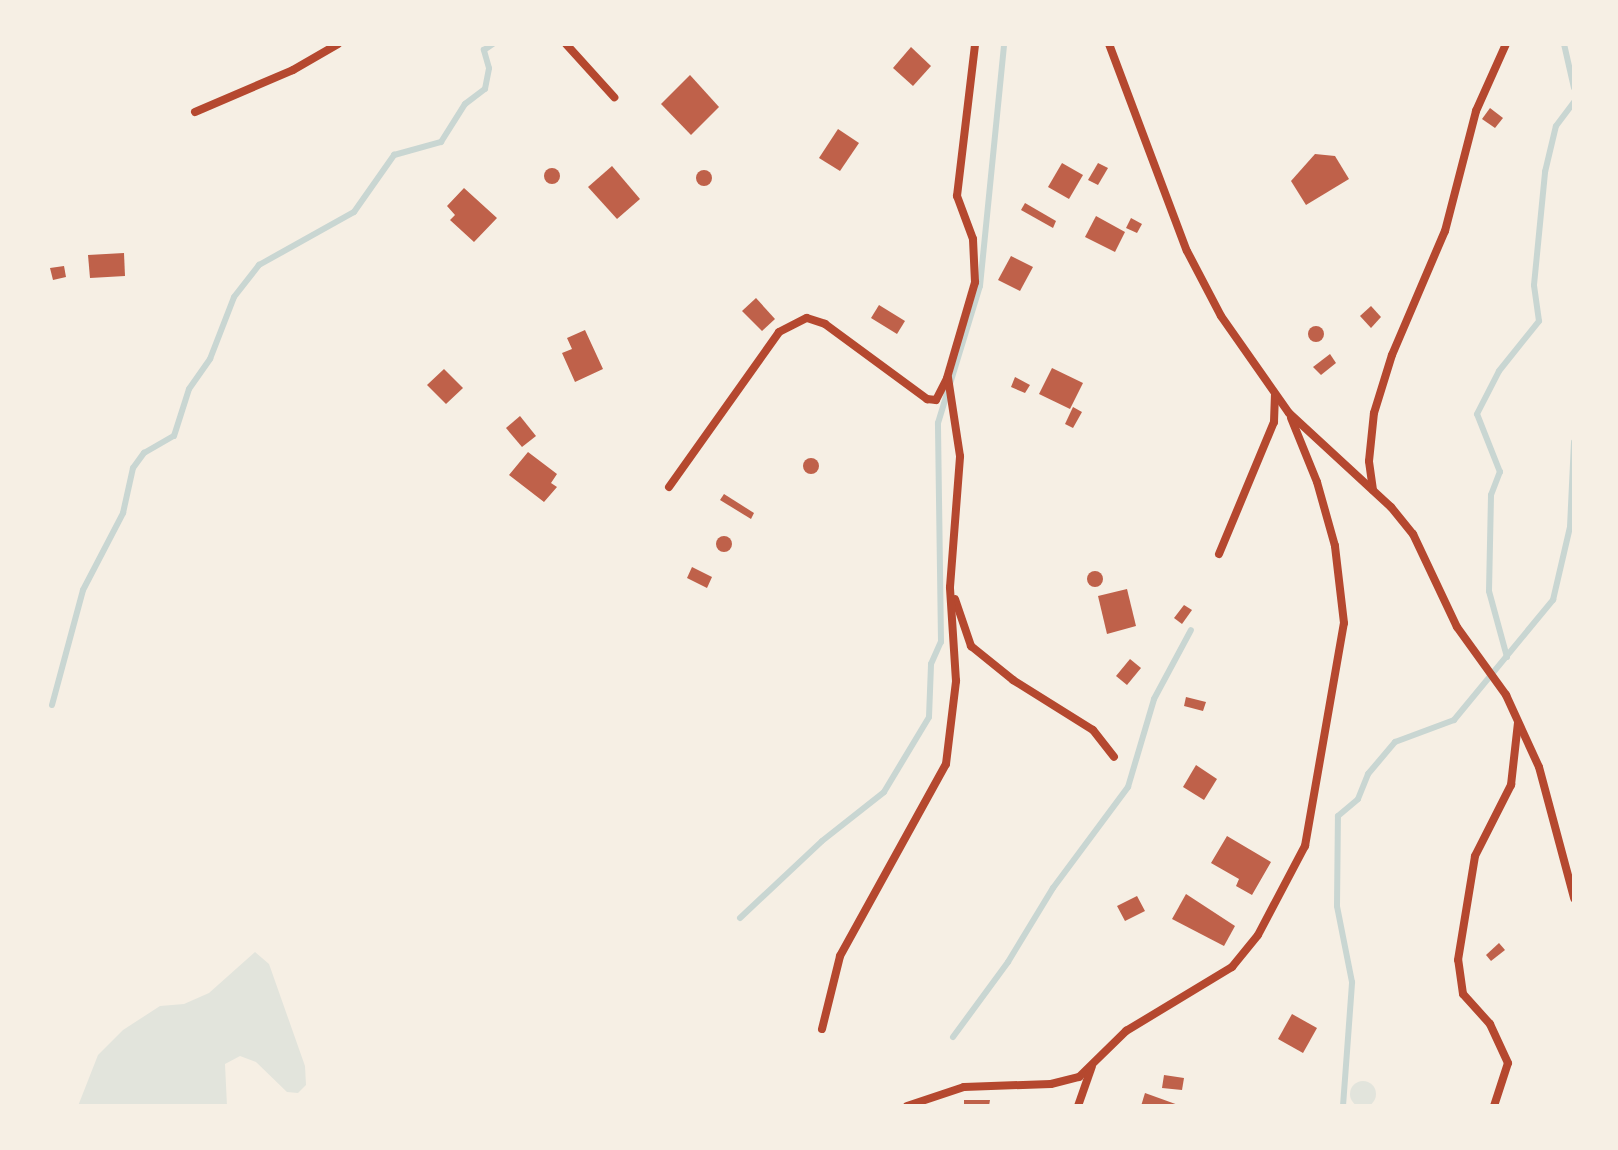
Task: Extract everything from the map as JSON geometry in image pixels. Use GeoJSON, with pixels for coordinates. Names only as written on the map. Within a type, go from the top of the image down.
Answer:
{"type":"FeatureCollection","features":[{"type":"Feature","properties":{"kind":"street"},"geometry":{"type":"LineString","coordinates":[[195,112],[293,70],[338,44]]}},
{"type":"Feature","properties":{"kind":"street"},"geometry":{"type":"LineString","coordinates":[[566,44],[614,97]]}},
{"type":"Feature","properties":{"kind":"street"},"geometry":{"type":"LineString","coordinates":[[669,487],[779,332],[807,318],[825,324],[927,399],[936,400],[947,378],[975,282],[973,239],[957,196],[975,44]]}},
{"type":"Feature","properties":{"kind":"street"},"geometry":{"type":"LineString","coordinates":[[1109,44],[1187,251],[1221,316],[1289,413],[1373,490],[1413,534],[1457,627],[1506,695],[1539,767],[1574,898]]}},
{"type":"Feature","properties":{"kind":"street"},"geometry":{"type":"LineString","coordinates":[[1373,490],[1369,461],[1374,413],[1392,355],[1445,231],[1476,111],[1506,44]]}},
{"type":"Feature","properties":{"kind":"street"},"geometry":{"type":"LineString","coordinates":[[822,1029],[840,956],[946,764],[956,681],[950,587],[960,456],[947,378]]}},
{"type":"Feature","properties":{"kind":"street"},"geometry":{"type":"LineString","coordinates":[[1219,554],[1274,422],[1275,394]]}},
{"type":"Feature","properties":{"kind":"street"},"geometry":{"type":"LineString","coordinates":[[907,1106],[964,1087],[1051,1084],[1079,1077],[1148,1016],[1232,967],[1258,935],[1305,846],[1333,698],[1344,592],[1317,482],[1289,413]]}},
{"type":"Feature","properties":{"kind":"street"},"geometry":{"type":"LineString","coordinates":[[950,587],[971,646],[1013,680],[1093,730],[1114,757]]}},
{"type":"Feature","properties":{"kind":"street"},"geometry":{"type":"LineString","coordinates":[[1494,1106],[1508,1063],[1490,1024],[1463,994],[1458,960],[1475,856],[1511,785],[1518,722]]}},
{"type":"Feature","properties":{"kind":"street"},"geometry":{"type":"LineString","coordinates":[[1078,1106],[1093,1065]]}},
{"type":"Feature","properties":{"kind":"shaded area"},"geometry":{"type":"Polygon","coordinates":[[[255,952],[269,964],[305,1066],[306,1085],[298,1093],[287,1092],[256,1062],[240,1056],[225,1064],[227,1106],[78,1106],[98,1055],[123,1030],[160,1006],[184,1004],[209,993],[255,952]]]}},
{"type":"Feature","properties":{"kind":"shaded area"},"geometry":{"type":"Polygon","coordinates":[[[1363,1081],[1372,1085],[1376,1094],[1372,1103],[1363,1107],[1354,1103],[1350,1094],[1354,1085],[1363,1081]]]}},
{"type":"Feature","properties":{"kind":"building"},"geometry":{"type":"Polygon","coordinates":[[[911,47],[931,66],[913,86],[893,68],[911,47]]]}},
{"type":"Feature","properties":{"kind":"building"},"geometry":{"type":"Polygon","coordinates":[[[690,75],[719,107],[691,135],[661,104],[690,75]]]}},
{"type":"Feature","properties":{"kind":"building"},"geometry":{"type":"Polygon","coordinates":[[[1490,108],[1503,118],[1495,128],[1482,119],[1490,108]]]}},
{"type":"Feature","properties":{"kind":"building"},"geometry":{"type":"Polygon","coordinates":[[[838,129],[859,143],[840,171],[819,158],[838,129]]]}},
{"type":"Feature","properties":{"kind":"building"},"geometry":{"type":"Polygon","coordinates":[[[1315,154],[1335,156],[1349,179],[1306,205],[1291,181],[1315,154]]]}},
{"type":"Feature","properties":{"kind":"building"},"geometry":{"type":"Polygon","coordinates":[[[1062,163],[1083,175],[1069,199],[1048,187],[1062,163]]]}},
{"type":"Feature","properties":{"kind":"building"},"geometry":{"type":"Polygon","coordinates":[[[1098,163],[1108,168],[1098,185],[1088,180],[1098,163]]]}},
{"type":"Feature","properties":{"kind":"building"},"geometry":{"type":"Polygon","coordinates":[[[612,166],[640,199],[617,219],[588,187],[612,166]]]}},
{"type":"Feature","properties":{"kind":"building"},"geometry":{"type":"Polygon","coordinates":[[[552,168],[560,176],[552,184],[544,176],[552,168]]]}},
{"type":"Feature","properties":{"kind":"building"},"geometry":{"type":"Polygon","coordinates":[[[704,170],[712,178],[704,186],[696,178],[704,170]]]}},
{"type":"Feature","properties":{"kind":"building"},"geometry":{"type":"Polygon","coordinates":[[[464,188],[497,218],[474,242],[450,220],[455,215],[447,206],[464,188]]]}},
{"type":"Feature","properties":{"kind":"building"},"geometry":{"type":"Polygon","coordinates":[[[1025,203],[1056,221],[1053,228],[1021,210],[1025,203]]]}},
{"type":"Feature","properties":{"kind":"building"},"geometry":{"type":"Polygon","coordinates":[[[1096,216],[1125,232],[1115,252],[1085,237],[1096,216]]]}},
{"type":"Feature","properties":{"kind":"building"},"geometry":{"type":"Polygon","coordinates":[[[1131,218],[1142,224],[1137,233],[1126,228],[1131,218]]]}},
{"type":"Feature","properties":{"kind":"building"},"geometry":{"type":"Polygon","coordinates":[[[124,253],[125,276],[90,278],[88,255],[124,253]]]}},
{"type":"Feature","properties":{"kind":"building"},"geometry":{"type":"Polygon","coordinates":[[[1011,256],[1033,267],[1020,291],[998,280],[1011,256]]]}},
{"type":"Feature","properties":{"kind":"building"},"geometry":{"type":"Polygon","coordinates":[[[64,266],[66,277],[53,280],[50,268],[64,266]]]}},
{"type":"Feature","properties":{"kind":"building"},"geometry":{"type":"Polygon","coordinates":[[[756,298],[775,319],[762,331],[742,311],[756,298]]]}},
{"type":"Feature","properties":{"kind":"building"},"geometry":{"type":"Polygon","coordinates":[[[879,305],[905,321],[897,334],[871,318],[879,305]]]}},
{"type":"Feature","properties":{"kind":"building"},"geometry":{"type":"Polygon","coordinates":[[[1371,306],[1381,317],[1371,328],[1360,316],[1371,306]]]}},
{"type":"Feature","properties":{"kind":"building"},"geometry":{"type":"Polygon","coordinates":[[[1316,326],[1324,334],[1316,342],[1308,334],[1316,326]]]}},
{"type":"Feature","properties":{"kind":"building"},"geometry":{"type":"Polygon","coordinates":[[[585,330],[603,369],[575,382],[562,353],[572,349],[567,338],[585,330]]]}},
{"type":"Feature","properties":{"kind":"building"},"geometry":{"type":"Polygon","coordinates":[[[1330,354],[1336,363],[1321,375],[1313,367],[1330,354]]]}},
{"type":"Feature","properties":{"kind":"building"},"geometry":{"type":"Polygon","coordinates":[[[1052,368],[1083,383],[1070,409],[1039,394],[1052,368]]]}},
{"type":"Feature","properties":{"kind":"building"},"geometry":{"type":"Polygon","coordinates":[[[444,369],[463,388],[446,404],[427,385],[444,369]]]}},
{"type":"Feature","properties":{"kind":"building"},"geometry":{"type":"Polygon","coordinates":[[[1015,377],[1030,385],[1025,393],[1011,387],[1015,377]]]}},
{"type":"Feature","properties":{"kind":"building"},"geometry":{"type":"Polygon","coordinates":[[[1073,407],[1082,412],[1073,428],[1065,424],[1073,407]]]}},
{"type":"Feature","properties":{"kind":"building"},"geometry":{"type":"Polygon","coordinates":[[[520,416],[536,436],[522,447],[506,428],[520,416]]]}},
{"type":"Feature","properties":{"kind":"building"},"geometry":{"type":"Polygon","coordinates":[[[528,452],[557,474],[551,483],[557,487],[544,502],[509,475],[528,452]]]}},
{"type":"Feature","properties":{"kind":"building"},"geometry":{"type":"Polygon","coordinates":[[[811,458],[819,466],[811,474],[803,466],[811,458]]]}},
{"type":"Feature","properties":{"kind":"building"},"geometry":{"type":"Polygon","coordinates":[[[724,494],[754,513],[751,519],[720,500],[724,494]]]}},
{"type":"Feature","properties":{"kind":"building"},"geometry":{"type":"Polygon","coordinates":[[[724,536],[732,544],[724,552],[716,544],[724,536]]]}},
{"type":"Feature","properties":{"kind":"building"},"geometry":{"type":"Polygon","coordinates":[[[692,567],[712,577],[707,588],[687,578],[692,567]]]}},
{"type":"Feature","properties":{"kind":"building"},"geometry":{"type":"Polygon","coordinates":[[[1095,571],[1103,579],[1095,587],[1087,579],[1095,571]]]}},
{"type":"Feature","properties":{"kind":"building"},"geometry":{"type":"Polygon","coordinates":[[[1127,589],[1136,626],[1107,634],[1098,596],[1127,589]]]}},
{"type":"Feature","properties":{"kind":"building"},"geometry":{"type":"Polygon","coordinates":[[[1184,605],[1192,610],[1182,624],[1174,618],[1184,605]]]}},
{"type":"Feature","properties":{"kind":"building"},"geometry":{"type":"Polygon","coordinates":[[[1130,659],[1141,668],[1127,685],[1116,676],[1130,659]]]}},
{"type":"Feature","properties":{"kind":"building"},"geometry":{"type":"Polygon","coordinates":[[[1186,697],[1206,702],[1203,711],[1184,706],[1186,697]]]}},
{"type":"Feature","properties":{"kind":"building"},"geometry":{"type":"Polygon","coordinates":[[[1196,765],[1217,779],[1204,800],[1183,787],[1196,765]]]}},
{"type":"Feature","properties":{"kind":"building"},"geometry":{"type":"Polygon","coordinates":[[[1227,836],[1271,862],[1252,895],[1236,886],[1239,879],[1211,863],[1227,836]]]}},
{"type":"Feature","properties":{"kind":"building"},"geometry":{"type":"Polygon","coordinates":[[[1186,894],[1235,926],[1224,946],[1172,919],[1186,894]]]}},
{"type":"Feature","properties":{"kind":"building"},"geometry":{"type":"Polygon","coordinates":[[[1137,896],[1145,911],[1125,921],[1117,906],[1137,896]]]}},
{"type":"Feature","properties":{"kind":"building"},"geometry":{"type":"Polygon","coordinates":[[[1499,943],[1505,950],[1491,961],[1486,955],[1499,943]]]}},
{"type":"Feature","properties":{"kind":"building"},"geometry":{"type":"Polygon","coordinates":[[[1292,1014],[1317,1028],[1303,1053],[1278,1039],[1292,1014]]]}},
{"type":"Feature","properties":{"kind":"building"},"geometry":{"type":"Polygon","coordinates":[[[1164,1075],[1184,1078],[1182,1090],[1162,1088],[1164,1075]]]}},
{"type":"Feature","properties":{"kind":"building"},"geometry":{"type":"Polygon","coordinates":[[[1145,1093],[1181,1106],[1141,1106],[1145,1093]]]}},
{"type":"Feature","properties":{"kind":"building"},"geometry":{"type":"Polygon","coordinates":[[[964,1100],[990,1100],[989,1106],[964,1106],[964,1100]]]}},
{"type":"Feature","properties":{"kind":"waterway"},"geometry":{"type":"LineString","coordinates":[[52,705],[83,590],[123,513],[133,468],[144,453],[174,436],[189,389],[210,359],[234,297],[259,265],[354,212],[394,155],[441,142],[465,104],[485,89],[489,68],[484,50],[493,44]]}},
{"type":"Feature","properties":{"kind":"waterway"},"geometry":{"type":"LineString","coordinates":[[740,918],[822,841],[884,792],[929,717],[931,664],[941,642],[938,423],[980,286],[1004,44]]}},
{"type":"Feature","properties":{"kind":"waterway"},"geometry":{"type":"LineString","coordinates":[[1564,44],[1574,88]]}},
{"type":"Feature","properties":{"kind":"waterway"},"geometry":{"type":"LineString","coordinates":[[1507,657],[1489,591],[1491,495],[1500,472],[1477,414],[1499,371],[1539,321],[1534,285],[1545,172],[1556,126],[1574,102]]}},
{"type":"Feature","properties":{"kind":"waterway"},"geometry":{"type":"LineString","coordinates":[[1343,1106],[1352,982],[1337,906],[1338,816],[1358,799],[1368,774],[1395,742],[1454,720],[1553,600],[1570,527],[1574,442]]}},
{"type":"Feature","properties":{"kind":"waterway"},"geometry":{"type":"LineString","coordinates":[[953,1037],[1008,962],[1053,888],[1128,787],[1154,699],[1191,630]]}}]}
